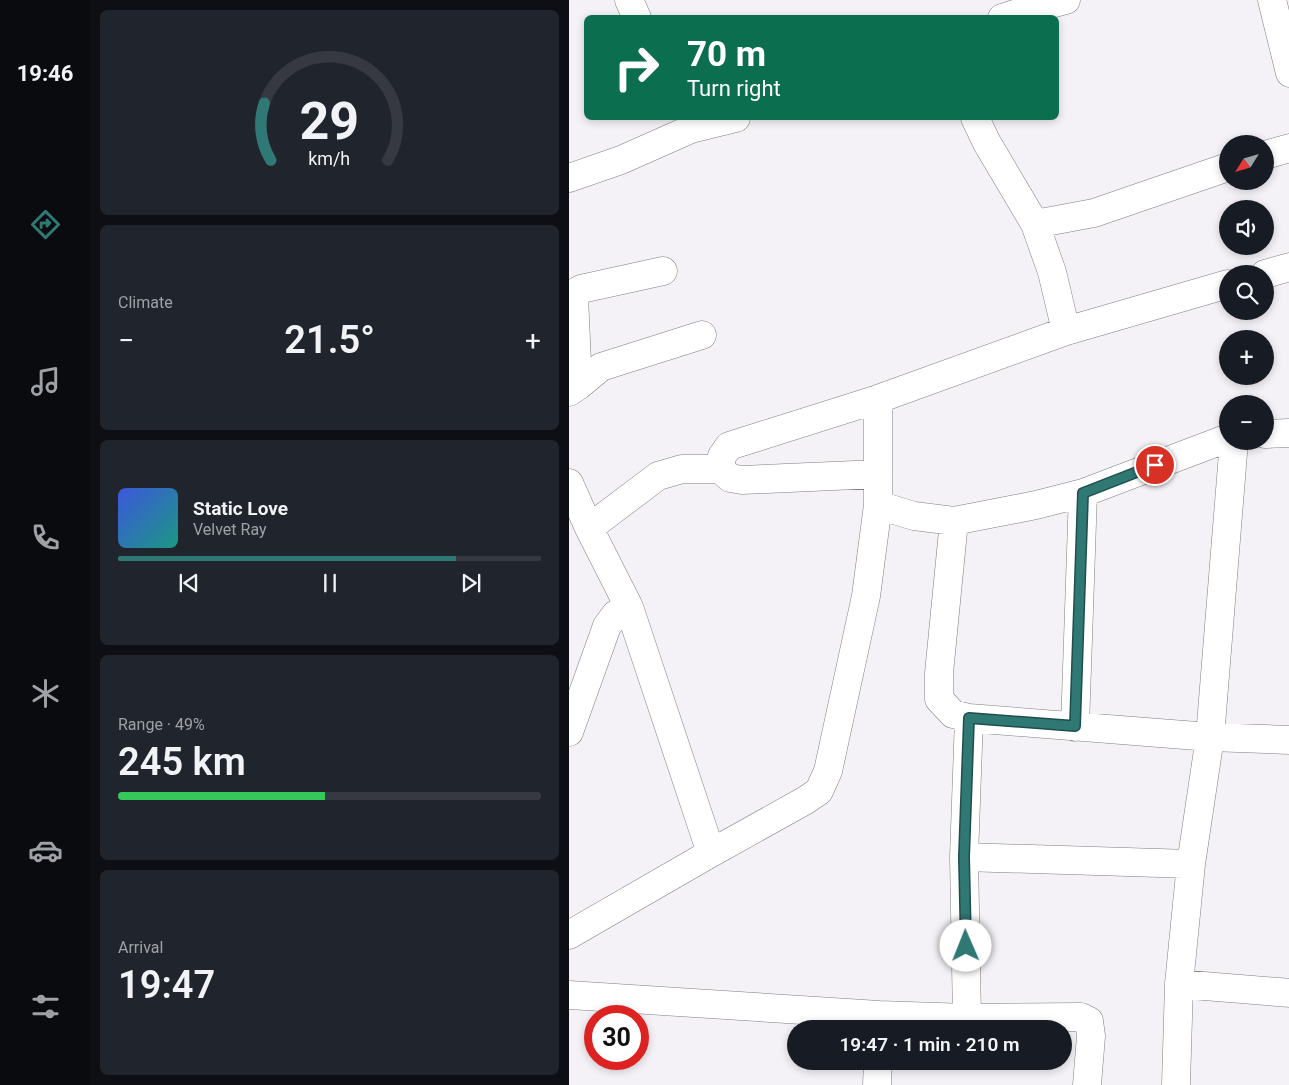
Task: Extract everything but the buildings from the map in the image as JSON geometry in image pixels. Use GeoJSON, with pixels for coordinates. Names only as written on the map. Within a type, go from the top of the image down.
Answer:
{"type":"FeatureCollection","features":[{"type":"Feature","properties":{"kind":"street"},"geometry":{"type":"LineString","coordinates":[[629,0],[636,15]]}},
{"type":"Feature","properties":{"kind":"street"},"geometry":{"type":"LineString","coordinates":[[1013,15],[1066,0]]}},
{"type":"Feature","properties":{"kind":"street"},"geometry":{"type":"LineString","coordinates":[[1271,0],[1289,73]]}},
{"type":"Feature","properties":{"kind":"street"},"geometry":{"type":"LineString","coordinates":[[569,178],[621,160],[688,123],[717,120]]}},
{"type":"Feature","properties":{"kind":"street"},"geometry":{"type":"LineString","coordinates":[[976,120],[987,143],[1035,224],[1052,272],[1067,331]]}},
{"type":"Feature","properties":{"kind":"street"},"geometry":{"type":"LineString","coordinates":[[1274,152],[1289,148]]}},
{"type":"Feature","properties":{"kind":"street"},"geometry":{"type":"LineString","coordinates":[[1035,224],[1094,213],[1219,171]]}},
{"type":"Feature","properties":{"kind":"street"},"geometry":{"type":"LineString","coordinates":[[1274,271],[1289,267]]}},
{"type":"Feature","properties":{"kind":"street"},"geometry":{"type":"LineString","coordinates":[[574,389],[574,296],[576,292],[581,289],[663,271]]}},
{"type":"Feature","properties":{"kind":"street"},"geometry":{"type":"LineString","coordinates":[[720,469],[722,456],[729,446],[878,399],[1067,331],[1219,287]]}},
{"type":"Feature","properties":{"kind":"street"},"geometry":{"type":"LineString","coordinates":[[574,389],[601,367],[702,335]]}},
{"type":"Feature","properties":{"kind":"street"},"geometry":{"type":"LineString","coordinates":[[569,935],[819,791],[829,771],[866,596],[877,505],[878,399]]}},
{"type":"Feature","properties":{"kind":"street"},"geometry":{"type":"LineString","coordinates":[[1274,434],[1289,433]]}},
{"type":"Feature","properties":{"kind":"street"},"geometry":{"type":"LineString","coordinates":[[877,505],[914,516],[954,521],[1036,505],[1083,493],[1219,441]]}},
{"type":"Feature","properties":{"kind":"street"},"geometry":{"type":"LineString","coordinates":[[1176,1085],[1179,984],[1191,864],[1210,738],[1233,450]]}},
{"type":"Feature","properties":{"kind":"street"},"geometry":{"type":"LineString","coordinates":[[589,528],[658,476],[682,469],[720,469],[730,478],[742,480],[878,474]]}},
{"type":"Feature","properties":{"kind":"street"},"geometry":{"type":"LineString","coordinates":[[569,483],[629,608],[711,853]]}},
{"type":"Feature","properties":{"kind":"street"},"geometry":{"type":"LineString","coordinates":[[1075,726],[1083,493]]}},
{"type":"Feature","properties":{"kind":"street"},"geometry":{"type":"LineString","coordinates":[[954,521],[939,673],[939,699],[953,714],[969,718],[1210,738],[1289,740]]}},
{"type":"Feature","properties":{"kind":"street"},"geometry":{"type":"LineString","coordinates":[[569,732],[607,626],[616,614],[629,608]]}},
{"type":"Feature","properties":{"kind":"street"},"geometry":{"type":"LineString","coordinates":[[967,1018],[964,857],[969,718]]}},
{"type":"Feature","properties":{"kind":"street"},"geometry":{"type":"LineString","coordinates":[[964,857],[1191,864]]}},
{"type":"Feature","properties":{"kind":"street"},"geometry":{"type":"LineString","coordinates":[[1179,984],[1289,993]]}},
{"type":"Feature","properties":{"kind":"street"},"geometry":{"type":"LineString","coordinates":[[569,995],[856,1020]]}},
{"type":"Feature","properties":{"kind":"street"},"geometry":{"type":"LineString","coordinates":[[923,1020],[1081,1017],[1089,1021],[1091,1036],[1087,1085]]}},
{"type":"Feature","properties":{"kind":"street"},"geometry":{"type":"LineString","coordinates":[[877,1085],[878,1070]]}},
{"type":"Feature","properties":{"kind":"route"},"geometry":{"type":"LineString","coordinates":[[966,946],[964,857],[969,718],[1075,726],[1083,493],[1155,465]]}}]}
